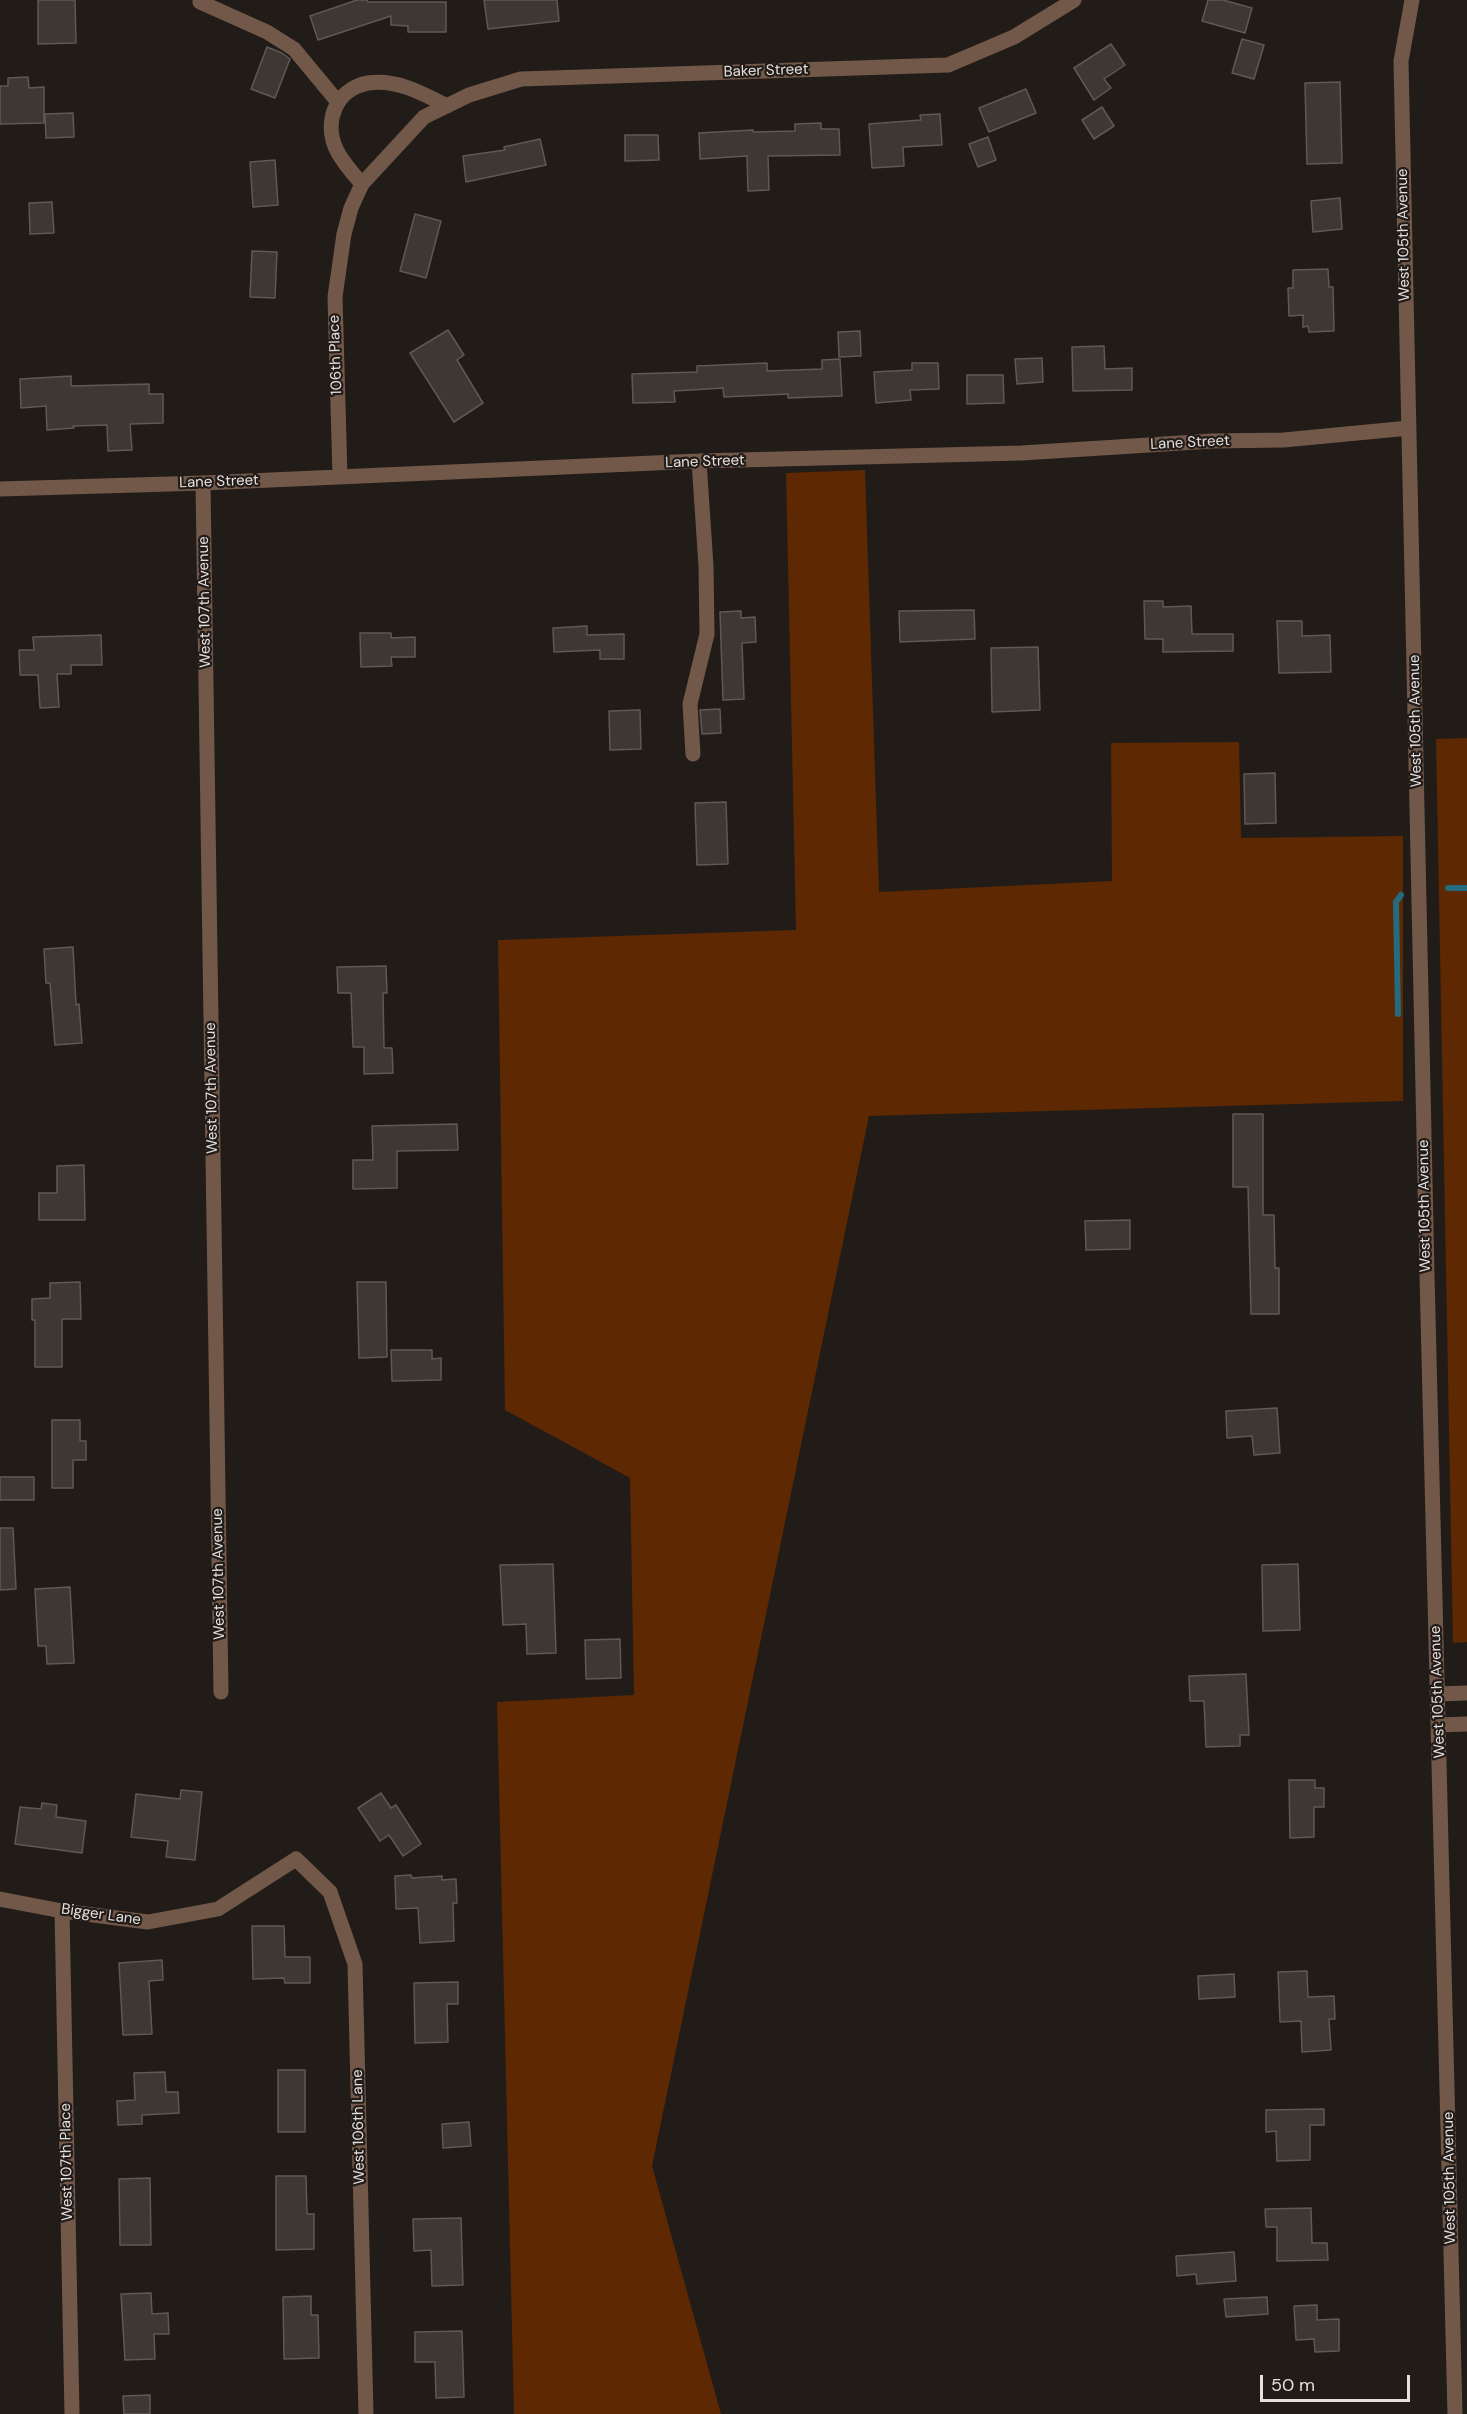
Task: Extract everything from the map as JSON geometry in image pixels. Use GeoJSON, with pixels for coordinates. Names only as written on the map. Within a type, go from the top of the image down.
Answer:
{"type":"FeatureCollection","features":[{"type":"Feature","properties":{"kind":"street","name":"Baker Street"},"geometry":{"type":"LineString","coordinates":[[344,234],[351,208],[362,184],[424,117],[469,95],[521,79],[948,65],[1014,37],[1074,0]]}},
{"type":"Feature","properties":{"kind":"street","name":"West 105th Avenue"},"geometry":{"type":"LineString","coordinates":[[1413,0],[1401,61],[1426,1252],[1455,2414]]}},
{"type":"Feature","properties":{"kind":"street"},"geometry":{"type":"LineString","coordinates":[[200,2],[267,32],[294,49],[337,101]]}},
{"type":"Feature","properties":{"kind":"street"},"geometry":{"type":"LineString","coordinates":[[362,184],[346,167],[336,149],[331,125],[337,101],[350,90],[368,83],[412,88],[447,106]]}},
{"type":"Feature","properties":{"kind":"street","name":"106th Place"},"geometry":{"type":"LineString","coordinates":[[340,477],[335,297],[344,234]]}},
{"type":"Feature","properties":{"kind":"street","name":"Lane Street"},"geometry":{"type":"LineString","coordinates":[[0,489],[203,483],[699,461],[1022,453],[1212,441],[1284,440],[1409,428]]}},
{"type":"Feature","properties":{"kind":"street"},"geometry":{"type":"LineString","coordinates":[[693,754],[690,704],[707,634],[706,566],[699,461]]}},
{"type":"Feature","properties":{"kind":"street","name":"West 107th Avenue"},"geometry":{"type":"LineString","coordinates":[[203,483],[221,1692]]}},
{"type":"Feature","properties":{"kind":"street"},"geometry":{"type":"LineString","coordinates":[[1438,1694],[1467,1693]]}},
{"type":"Feature","properties":{"kind":"street"},"geometry":{"type":"LineString","coordinates":[[1439,1725],[1467,1724]]}},
{"type":"Feature","properties":{"kind":"street","name":"Bigger Lane"},"geometry":{"type":"LineString","coordinates":[[0,1899],[62,1911],[148,1922],[218,1909],[296,1859]]}},
{"type":"Feature","properties":{"kind":"street","name":"West 106th Lane"},"geometry":{"type":"LineString","coordinates":[[296,1859],[330,1892],[355,1964],[366,2414]]}},
{"type":"Feature","properties":{"kind":"street","name":"West 107th Place"},"geometry":{"type":"LineString","coordinates":[[62,1911],[72,2414]]}},
{"type":"Feature","properties":{"kind":"shaded area"},"geometry":{"type":"Polygon","coordinates":[[[865,470],[879,892],[1112,881],[1111,743],[1239,742],[1241,838],[1403,836],[1403,1101],[869,1116],[652,2166],[721,2414],[514,2414],[497,1702],[634,1695],[630,1478],[505,1410],[498,940],[796,930],[786,473],[865,470]]]}},
{"type":"Feature","properties":{"kind":"shaded area"},"geometry":{"type":"Polygon","coordinates":[[[1467,738],[1467,1642],[1453,1643],[1436,739],[1467,738]]]}},
{"type":"Feature","properties":{"kind":"building"},"geometry":{"type":"Polygon","coordinates":[[[38,0],[75,0],[76,43],[38,44],[38,0]]]}},
{"type":"Feature","properties":{"kind":"building"},"geometry":{"type":"Polygon","coordinates":[[[357,0],[446,2],[446,32],[408,32],[408,26],[391,25],[391,16],[318,40],[310,16],[357,0]]]}},
{"type":"Feature","properties":{"kind":"building"},"geometry":{"type":"Polygon","coordinates":[[[484,0],[557,0],[559,21],[488,29],[484,0]]]}},
{"type":"Feature","properties":{"kind":"building"},"geometry":{"type":"Polygon","coordinates":[[[1208,0],[1223,0],[1252,8],[1245,33],[1202,21],[1208,0]]]}},
{"type":"Feature","properties":{"kind":"building"},"geometry":{"type":"Polygon","coordinates":[[[1242,39],[1264,45],[1254,79],[1232,73],[1242,39]]]}},
{"type":"Feature","properties":{"kind":"building"},"geometry":{"type":"Polygon","coordinates":[[[1111,44],[1125,65],[1104,79],[1111,88],[1094,100],[1074,68],[1111,44]]]}},
{"type":"Feature","properties":{"kind":"building"},"geometry":{"type":"Polygon","coordinates":[[[267,47],[290,59],[275,98],[251,89],[267,47]]]}},
{"type":"Feature","properties":{"kind":"building"},"geometry":{"type":"Polygon","coordinates":[[[28,77],[29,88],[44,87],[44,123],[0,124],[0,86],[8,86],[8,78],[28,77]]]}},
{"type":"Feature","properties":{"kind":"building"},"geometry":{"type":"Polygon","coordinates":[[[1340,82],[1342,163],[1307,164],[1305,83],[1340,82]]]}},
{"type":"Feature","properties":{"kind":"building"},"geometry":{"type":"Polygon","coordinates":[[[1026,89],[1036,113],[989,132],[979,108],[1026,89]]]}},
{"type":"Feature","properties":{"kind":"building"},"geometry":{"type":"Polygon","coordinates":[[[1102,107],[1114,126],[1094,139],[1082,120],[1102,107]]]}},
{"type":"Feature","properties":{"kind":"building"},"geometry":{"type":"Polygon","coordinates":[[[73,113],[74,137],[46,138],[45,114],[73,113]]]}},
{"type":"Feature","properties":{"kind":"building"},"geometry":{"type":"Polygon","coordinates":[[[940,114],[942,145],[903,147],[904,166],[872,168],[869,124],[921,120],[920,115],[940,114]]]}},
{"type":"Feature","properties":{"kind":"building"},"geometry":{"type":"Polygon","coordinates":[[[821,123],[821,129],[839,129],[840,155],[768,156],[769,190],[748,191],[747,156],[700,159],[699,133],[753,130],[753,132],[795,131],[795,124],[821,123]]]}},
{"type":"Feature","properties":{"kind":"building"},"geometry":{"type":"Polygon","coordinates":[[[625,135],[658,135],[659,160],[625,161],[625,135]]]}},
{"type":"Feature","properties":{"kind":"building"},"geometry":{"type":"Polygon","coordinates":[[[988,137],[996,160],[978,167],[969,144],[988,137]]]}},
{"type":"Feature","properties":{"kind":"building"},"geometry":{"type":"Polygon","coordinates":[[[540,139],[546,165],[466,182],[463,156],[505,150],[504,147],[540,139]]]}},
{"type":"Feature","properties":{"kind":"building"},"geometry":{"type":"Polygon","coordinates":[[[275,160],[278,205],[253,207],[250,162],[275,160]]]}},
{"type":"Feature","properties":{"kind":"building"},"geometry":{"type":"Polygon","coordinates":[[[1340,198],[1342,229],[1313,232],[1311,201],[1340,198]]]}},
{"type":"Feature","properties":{"kind":"building"},"geometry":{"type":"Polygon","coordinates":[[[52,202],[54,233],[30,234],[29,203],[52,202]]]}},
{"type":"Feature","properties":{"kind":"building"},"geometry":{"type":"Polygon","coordinates":[[[415,214],[441,221],[426,278],[400,271],[415,214]]]}},
{"type":"Feature","properties":{"kind":"building"},"geometry":{"type":"Polygon","coordinates":[[[252,251],[277,252],[275,298],[250,297],[252,251]]]}},
{"type":"Feature","properties":{"kind":"building"},"geometry":{"type":"Polygon","coordinates":[[[1328,269],[1329,287],[1333,287],[1334,331],[1309,332],[1308,326],[1303,327],[1303,315],[1289,316],[1288,288],[1293,288],[1293,270],[1328,269]]]}},
{"type":"Feature","properties":{"kind":"building"},"geometry":{"type":"Polygon","coordinates":[[[448,330],[464,355],[457,360],[483,403],[454,422],[410,353],[448,330]]]}},
{"type":"Feature","properties":{"kind":"building"},"geometry":{"type":"Polygon","coordinates":[[[860,331],[861,356],[839,357],[838,332],[860,331]]]}},
{"type":"Feature","properties":{"kind":"building"},"geometry":{"type":"Polygon","coordinates":[[[1104,346],[1105,369],[1132,368],[1132,390],[1073,391],[1072,347],[1104,346]]]}},
{"type":"Feature","properties":{"kind":"building"},"geometry":{"type":"Polygon","coordinates":[[[1042,358],[1043,382],[1017,384],[1015,359],[1042,358]]]}},
{"type":"Feature","properties":{"kind":"building"},"geometry":{"type":"Polygon","coordinates":[[[840,359],[842,396],[788,398],[788,394],[724,397],[723,388],[674,391],[675,402],[633,403],[632,374],[697,372],[697,366],[767,363],[767,371],[822,369],[822,360],[840,359]]]}},
{"type":"Feature","properties":{"kind":"building"},"geometry":{"type":"Polygon","coordinates":[[[912,363],[938,363],[939,389],[910,390],[911,400],[876,403],[874,372],[912,370],[912,363]]]}},
{"type":"Feature","properties":{"kind":"building"},"geometry":{"type":"Polygon","coordinates":[[[967,375],[1003,375],[1004,403],[967,404],[967,375]]]}},
{"type":"Feature","properties":{"kind":"building"},"geometry":{"type":"Polygon","coordinates":[[[71,376],[71,386],[149,384],[149,394],[163,394],[163,423],[130,424],[132,450],[108,451],[107,425],[73,426],[74,428],[47,430],[46,406],[21,408],[20,379],[71,376]]]}},
{"type":"Feature","properties":{"kind":"building"},"geometry":{"type":"Polygon","coordinates":[[[1144,601],[1163,601],[1163,607],[1191,606],[1192,634],[1233,634],[1233,651],[1163,652],[1163,639],[1145,639],[1144,601]]]}},
{"type":"Feature","properties":{"kind":"building"},"geometry":{"type":"Polygon","coordinates":[[[974,610],[975,639],[900,642],[899,611],[974,610]]]}},
{"type":"Feature","properties":{"kind":"building"},"geometry":{"type":"Polygon","coordinates":[[[741,611],[741,618],[755,617],[756,642],[742,643],[744,699],[723,700],[720,612],[741,611]]]}},
{"type":"Feature","properties":{"kind":"building"},"geometry":{"type":"Polygon","coordinates":[[[1277,621],[1302,621],[1302,636],[1330,635],[1331,672],[1279,673],[1277,621]]]}},
{"type":"Feature","properties":{"kind":"building"},"geometry":{"type":"Polygon","coordinates":[[[587,626],[587,635],[624,634],[624,659],[600,659],[600,650],[554,652],[553,628],[587,626]]]}},
{"type":"Feature","properties":{"kind":"building"},"geometry":{"type":"Polygon","coordinates":[[[360,633],[391,633],[391,638],[415,637],[415,657],[391,657],[392,666],[361,667],[360,633]]]}},
{"type":"Feature","properties":{"kind":"building"},"geometry":{"type":"Polygon","coordinates":[[[101,635],[102,665],[71,665],[71,674],[57,674],[59,707],[40,708],[38,675],[20,675],[19,650],[34,650],[33,637],[101,635]]]}},
{"type":"Feature","properties":{"kind":"building"},"geometry":{"type":"Polygon","coordinates":[[[1038,647],[1040,710],[992,712],[991,648],[1038,647]]]}},
{"type":"Feature","properties":{"kind":"building"},"geometry":{"type":"Polygon","coordinates":[[[720,709],[721,733],[702,734],[700,710],[720,709]]]}},
{"type":"Feature","properties":{"kind":"building"},"geometry":{"type":"Polygon","coordinates":[[[640,710],[641,749],[610,750],[609,711],[640,710]]]}},
{"type":"Feature","properties":{"kind":"building"},"geometry":{"type":"Polygon","coordinates":[[[1275,773],[1276,823],[1245,824],[1244,774],[1275,773]]]}},
{"type":"Feature","properties":{"kind":"building"},"geometry":{"type":"Polygon","coordinates":[[[726,802],[728,864],[697,865],[695,803],[726,802]]]}},
{"type":"Feature","properties":{"kind":"building"},"geometry":{"type":"Polygon","coordinates":[[[73,947],[76,1005],[79,1004],[82,1043],[55,1045],[50,983],[46,983],[44,949],[73,947]]]}},
{"type":"Feature","properties":{"kind":"building"},"geometry":{"type":"Polygon","coordinates":[[[386,966],[387,993],[383,993],[384,1048],[392,1048],[393,1073],[364,1074],[364,1047],[353,1047],[351,993],[338,993],[337,967],[386,966]]]}},
{"type":"Feature","properties":{"kind":"building"},"geometry":{"type":"Polygon","coordinates":[[[1233,1114],[1263,1114],[1263,1215],[1274,1215],[1275,1268],[1279,1268],[1279,1314],[1251,1314],[1248,1187],[1233,1187],[1233,1114]]]}},
{"type":"Feature","properties":{"kind":"building"},"geometry":{"type":"Polygon","coordinates":[[[457,1124],[458,1150],[397,1151],[397,1188],[353,1189],[353,1160],[373,1160],[372,1126],[457,1124]]]}},
{"type":"Feature","properties":{"kind":"building"},"geometry":{"type":"Polygon","coordinates":[[[84,1165],[85,1220],[39,1220],[39,1193],[57,1193],[57,1166],[84,1165]]]}},
{"type":"Feature","properties":{"kind":"building"},"geometry":{"type":"Polygon","coordinates":[[[1130,1220],[1130,1249],[1086,1250],[1085,1221],[1130,1220]]]}},
{"type":"Feature","properties":{"kind":"building"},"geometry":{"type":"Polygon","coordinates":[[[80,1282],[81,1319],[62,1319],[62,1367],[35,1367],[35,1320],[32,1320],[32,1299],[50,1298],[50,1283],[80,1282]]]}},
{"type":"Feature","properties":{"kind":"building"},"geometry":{"type":"Polygon","coordinates":[[[357,1282],[386,1282],[387,1357],[359,1358],[357,1282]]]}},
{"type":"Feature","properties":{"kind":"building"},"geometry":{"type":"Polygon","coordinates":[[[391,1350],[432,1350],[432,1359],[441,1358],[441,1380],[392,1381],[391,1350]]]}},
{"type":"Feature","properties":{"kind":"building"},"geometry":{"type":"Polygon","coordinates":[[[1277,1408],[1280,1453],[1254,1455],[1252,1436],[1227,1438],[1226,1411],[1277,1408]]]}},
{"type":"Feature","properties":{"kind":"building"},"geometry":{"type":"Polygon","coordinates":[[[52,1420],[80,1420],[80,1441],[86,1441],[86,1460],[73,1460],[73,1488],[52,1488],[52,1420]]]}},
{"type":"Feature","properties":{"kind":"building"},"geometry":{"type":"Polygon","coordinates":[[[0,1477],[34,1477],[34,1500],[0,1500],[0,1477]]]}},
{"type":"Feature","properties":{"kind":"building"},"geometry":{"type":"Polygon","coordinates":[[[0,1528],[13,1528],[16,1589],[0,1590],[0,1528]]]}},
{"type":"Feature","properties":{"kind":"building"},"geometry":{"type":"Polygon","coordinates":[[[553,1564],[556,1653],[527,1654],[526,1624],[503,1625],[500,1565],[553,1564]]]}},
{"type":"Feature","properties":{"kind":"building"},"geometry":{"type":"Polygon","coordinates":[[[1298,1564],[1300,1630],[1263,1631],[1262,1565],[1298,1564]]]}},
{"type":"Feature","properties":{"kind":"building"},"geometry":{"type":"Polygon","coordinates":[[[70,1587],[74,1663],[47,1664],[46,1646],[38,1646],[35,1589],[70,1587]]]}},
{"type":"Feature","properties":{"kind":"building"},"geometry":{"type":"Polygon","coordinates":[[[620,1639],[621,1678],[586,1679],[585,1640],[620,1639]]]}},
{"type":"Feature","properties":{"kind":"building"},"geometry":{"type":"Polygon","coordinates":[[[1246,1674],[1249,1735],[1240,1735],[1240,1746],[1206,1747],[1204,1701],[1190,1701],[1189,1676],[1246,1674]]]}},
{"type":"Feature","properties":{"kind":"building"},"geometry":{"type":"Polygon","coordinates":[[[1289,1780],[1315,1780],[1315,1788],[1324,1788],[1324,1807],[1314,1807],[1314,1837],[1290,1838],[1289,1780]]]}},
{"type":"Feature","properties":{"kind":"building"},"geometry":{"type":"Polygon","coordinates":[[[181,1790],[202,1792],[195,1860],[166,1857],[168,1841],[131,1837],[136,1794],[180,1799],[181,1790]]]}},
{"type":"Feature","properties":{"kind":"building"},"geometry":{"type":"Polygon","coordinates":[[[381,1793],[391,1808],[396,1805],[421,1844],[403,1856],[389,1835],[380,1841],[358,1808],[381,1793]]]}},
{"type":"Feature","properties":{"kind":"building"},"geometry":{"type":"Polygon","coordinates":[[[42,1803],[57,1805],[56,1817],[86,1821],[82,1853],[15,1844],[20,1807],[41,1809],[42,1803]]]}},
{"type":"Feature","properties":{"kind":"building"},"geometry":{"type":"Polygon","coordinates":[[[411,1875],[412,1878],[442,1876],[442,1880],[456,1879],[457,1903],[453,1903],[454,1941],[420,1943],[418,1908],[396,1909],[395,1876],[411,1875]]]}},
{"type":"Feature","properties":{"kind":"building"},"geometry":{"type":"Polygon","coordinates":[[[252,1926],[284,1926],[285,1957],[310,1957],[310,1983],[285,1983],[284,1978],[253,1979],[252,1926]]]}},
{"type":"Feature","properties":{"kind":"building"},"geometry":{"type":"Polygon","coordinates":[[[162,1960],[163,1980],[149,1981],[152,2034],[123,2035],[119,1963],[162,1960]]]}},
{"type":"Feature","properties":{"kind":"building"},"geometry":{"type":"Polygon","coordinates":[[[1307,1971],[1308,1997],[1334,1996],[1335,2019],[1329,2019],[1331,2050],[1302,2052],[1301,2021],[1280,2022],[1278,1972],[1307,1971]]]}},
{"type":"Feature","properties":{"kind":"building"},"geometry":{"type":"Polygon","coordinates":[[[1234,1974],[1235,1997],[1199,1999],[1198,1976],[1234,1974]]]}},
{"type":"Feature","properties":{"kind":"building"},"geometry":{"type":"Polygon","coordinates":[[[458,1982],[458,2004],[447,2004],[448,2042],[415,2043],[414,1983],[458,1982]]]}},
{"type":"Feature","properties":{"kind":"building"},"geometry":{"type":"Polygon","coordinates":[[[278,2070],[305,2070],[305,2132],[278,2132],[278,2070]]]}},
{"type":"Feature","properties":{"kind":"building"},"geometry":{"type":"Polygon","coordinates":[[[165,2072],[166,2092],[178,2092],[179,2113],[142,2115],[142,2124],[118,2125],[117,2101],[135,2100],[134,2073],[165,2072]]]}},
{"type":"Feature","properties":{"kind":"building"},"geometry":{"type":"Polygon","coordinates":[[[1324,2109],[1324,2125],[1310,2125],[1310,2160],[1277,2161],[1276,2131],[1266,2132],[1266,2110],[1324,2109]]]}},
{"type":"Feature","properties":{"kind":"building"},"geometry":{"type":"Polygon","coordinates":[[[469,2122],[471,2146],[443,2148],[442,2124],[469,2122]]]}},
{"type":"Feature","properties":{"kind":"building"},"geometry":{"type":"Polygon","coordinates":[[[276,2176],[306,2176],[307,2214],[314,2214],[314,2249],[276,2250],[276,2176]]]}},
{"type":"Feature","properties":{"kind":"building"},"geometry":{"type":"Polygon","coordinates":[[[150,2178],[151,2245],[120,2245],[119,2179],[150,2178]]]}},
{"type":"Feature","properties":{"kind":"building"},"geometry":{"type":"Polygon","coordinates":[[[1311,2208],[1312,2243],[1327,2243],[1328,2260],[1277,2261],[1277,2227],[1266,2227],[1265,2209],[1311,2208]]]}},
{"type":"Feature","properties":{"kind":"building"},"geometry":{"type":"Polygon","coordinates":[[[461,2218],[463,2285],[432,2286],[431,2250],[414,2251],[413,2219],[461,2218]]]}},
{"type":"Feature","properties":{"kind":"building"},"geometry":{"type":"Polygon","coordinates":[[[1234,2252],[1236,2281],[1197,2284],[1196,2274],[1177,2276],[1176,2256],[1234,2252]]]}},
{"type":"Feature","properties":{"kind":"building"},"geometry":{"type":"Polygon","coordinates":[[[151,2293],[152,2314],[168,2313],[169,2334],[154,2334],[155,2359],[125,2360],[121,2294],[151,2293]]]}},
{"type":"Feature","properties":{"kind":"building"},"geometry":{"type":"Polygon","coordinates":[[[311,2296],[311,2315],[318,2315],[319,2358],[284,2359],[283,2297],[311,2296]]]}},
{"type":"Feature","properties":{"kind":"building"},"geometry":{"type":"Polygon","coordinates":[[[1267,2297],[1268,2314],[1226,2317],[1224,2299],[1267,2297]]]}},
{"type":"Feature","properties":{"kind":"building"},"geometry":{"type":"Polygon","coordinates":[[[1317,2305],[1317,2320],[1339,2319],[1339,2351],[1315,2352],[1314,2339],[1296,2340],[1294,2306],[1317,2305]]]}},
{"type":"Feature","properties":{"kind":"building"},"geometry":{"type":"Polygon","coordinates":[[[462,2331],[464,2397],[436,2398],[435,2362],[415,2362],[415,2332],[462,2331]]]}},
{"type":"Feature","properties":{"kind":"building"},"geometry":{"type":"Polygon","coordinates":[[[150,2395],[150,2414],[124,2414],[123,2396],[150,2395]]]}},
{"type":"Feature","properties":{"kind":"waterway"},"geometry":{"type":"LineString","coordinates":[[1448,888],[1467,888]]}},
{"type":"Feature","properties":{"kind":"waterway"},"geometry":{"type":"LineString","coordinates":[[1398,1014],[1396,902],[1401,895]]}}]}
